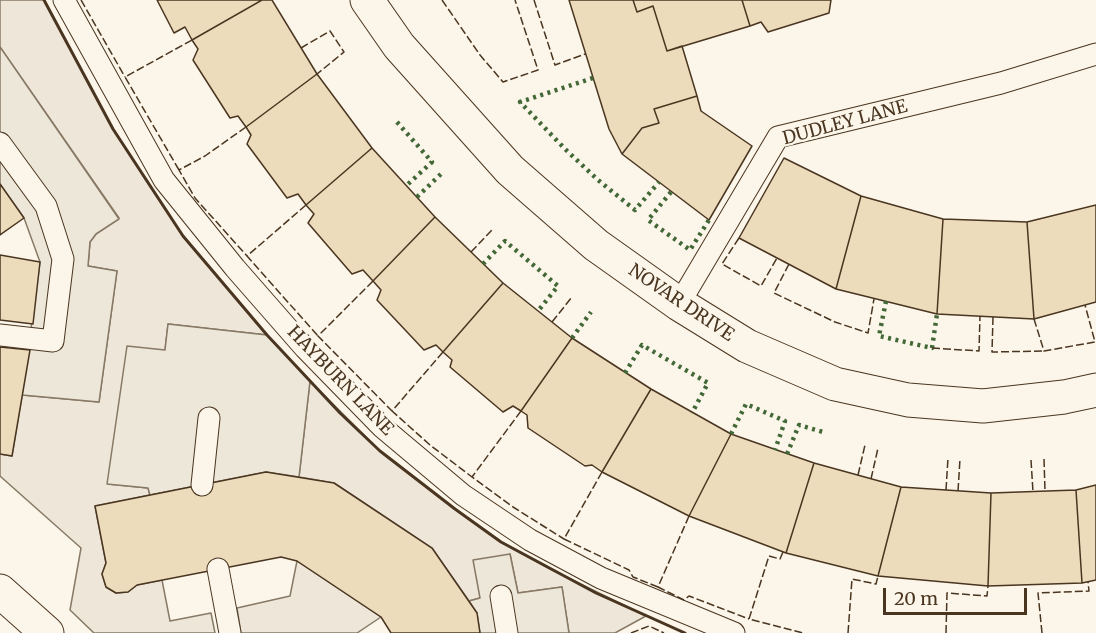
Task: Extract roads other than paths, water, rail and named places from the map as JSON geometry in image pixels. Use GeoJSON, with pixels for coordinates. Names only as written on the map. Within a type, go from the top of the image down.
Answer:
{"type":"FeatureCollection","features":[{"type":"Feature","properties":{"kind":"street","name":"NOVAR DRIVE"},"geometry":{"type":"LineString","coordinates":[[367,0],[399,46],[510,170],[596,245],[679,304],[747,346],[835,384],[908,400],[983,406],[1064,397],[1096,390]]}},
{"type":"Feature","properties":{"kind":"street"},"geometry":{"type":"LineString","coordinates":[[0,591],[47,633]]}},
{"type":"Feature","properties":{"kind":"lane","name":"HAYBURN LANE"},"geometry":{"type":"LineString","coordinates":[[64,0],[164,180],[274,313],[382,427],[463,495],[530,540],[601,578],[734,633]]}},
{"type":"Feature","properties":{"kind":"lane","name":"DUDLEY LANE"},"geometry":{"type":"LineString","coordinates":[[679,304],[778,137],[1001,83],[1096,54]]}},
{"type":"Feature","properties":{"kind":"lane"},"geometry":{"type":"LineString","coordinates":[[0,143],[46,206],[63,259],[53,341],[0,335]]}},
{"type":"Feature","properties":{"kind":"lane"},"geometry":{"type":"LineString","coordinates":[[202,485],[209,418]]}},
{"type":"Feature","properties":{"kind":"lane"},"geometry":{"type":"LineString","coordinates":[[218,569],[230,633]]}},
{"type":"Feature","properties":{"kind":"lane"},"geometry":{"type":"LineString","coordinates":[[501,596],[507,633]]}}]}
